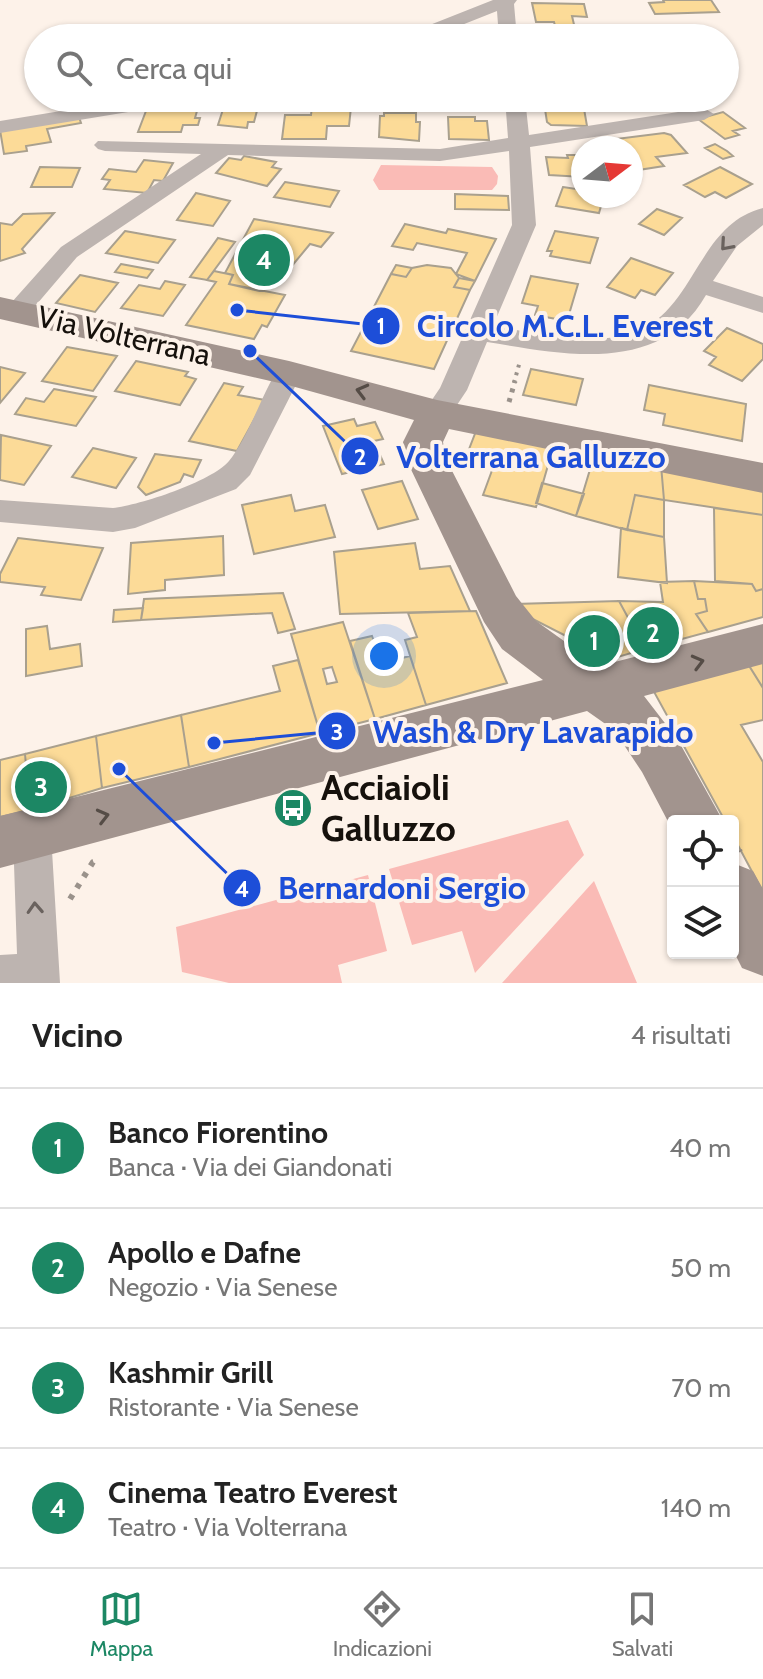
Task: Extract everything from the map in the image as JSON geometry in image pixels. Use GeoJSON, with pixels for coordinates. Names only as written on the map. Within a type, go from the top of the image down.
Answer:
{"type":"FeatureCollection","features":[{"type":"Feature","properties":{"kind":"main road","name":"Via Volterrana"},"geometry":{"type":"LineString","coordinates":[[8,310],[289,373],[437,413],[763,478]]}},
{"type":"Feature","properties":{"kind":"main road"},"geometry":{"type":"LineString","coordinates":[[437,413],[423,442],[426,459],[500,609],[519,635],[616,702],[643,727],[693,815]]}},
{"type":"Feature","properties":{"kind":"main road"},"geometry":{"type":"LineString","coordinates":[[16,838],[763,644]]}},
{"type":"Feature","properties":{"kind":"main road"},"geometry":{"type":"LineString","coordinates":[[739,902],[763,947]]}},
{"type":"Feature","properties":{"kind":"street"},"geometry":{"type":"LineString","coordinates":[[450,24],[507,2],[508,24]]}},
{"type":"Feature","properties":{"kind":"street"},"geometry":{"type":"LineString","coordinates":[[0,127],[92,112]]}},
{"type":"Feature","properties":{"kind":"street"},"geometry":{"type":"LineString","coordinates":[[437,413],[453,390],[524,225],[516,112]]}},
{"type":"Feature","properties":{"kind":"street"},"geometry":{"type":"LineString","coordinates":[[105,145],[440,155],[704,114]]}},
{"type":"Feature","properties":{"kind":"street"},"geometry":{"type":"LineString","coordinates":[[8,310],[69,252],[223,149]]}},
{"type":"Feature","properties":{"kind":"street"},"geometry":{"type":"LineString","coordinates":[[477,332],[567,344],[641,342],[672,324],[724,244],[749,222],[763,215]]}},
{"type":"Feature","properties":{"kind":"street"},"geometry":{"type":"LineString","coordinates":[[697,284],[763,305]]}},
{"type":"Feature","properties":{"kind":"street"},"geometry":{"type":"LineString","coordinates":[[0,511],[113,520],[135,517],[225,481],[240,468],[289,373]]}},
{"type":"Feature","properties":{"kind":"street"},"geometry":{"type":"LineString","coordinates":[[16,838],[26,978]]}},
{"type":"Feature","properties":{"kind":"path"},"geometry":{"type":"LineString","coordinates":[[492,424],[498,409],[507,411],[526,339]]}},
{"type":"Feature","properties":{"kind":"path"},"geometry":{"type":"LineString","coordinates":[[68,901],[93,862],[108,858]]}},
{"type":"Feature","properties":{"kind":"shaded area"},"geometry":{"type":"Polygon","coordinates":[[[381,165],[492,167],[498,176],[497,184],[492,190],[379,190],[373,180],[381,165]]]}},
{"type":"Feature","properties":{"kind":"shaded area"},"geometry":{"type":"Polygon","coordinates":[[[568,820],[584,855],[475,973],[462,931],[412,945],[389,869],[568,820]]]}},
{"type":"Feature","properties":{"kind":"shaded area"},"geometry":{"type":"Polygon","coordinates":[[[368,875],[387,951],[338,965],[342,983],[229,983],[182,972],[176,927],[368,875]]]}},
{"type":"Feature","properties":{"kind":"shaded area"},"geometry":{"type":"Polygon","coordinates":[[[594,881],[637,983],[502,983],[594,881]]]}},
{"type":"Feature","properties":{"kind":"building"},"geometry":{"type":"Polygon","coordinates":[[[711,0],[719,12],[655,14],[649,3],[711,0]]]}},
{"type":"Feature","properties":{"kind":"building"},"geometry":{"type":"Polygon","coordinates":[[[532,3],[584,4],[587,17],[572,16],[574,24],[536,22],[532,3]]]}},
{"type":"Feature","properties":{"kind":"building"},"geometry":{"type":"Polygon","coordinates":[[[146,112],[197,112],[195,118],[200,118],[198,125],[183,125],[181,132],[138,132],[146,112]]]}},
{"type":"Feature","properties":{"kind":"building"},"geometry":{"type":"Polygon","coordinates":[[[222,112],[257,112],[254,122],[248,122],[247,128],[218,125],[222,112]]]}},
{"type":"Feature","properties":{"kind":"building"},"geometry":{"type":"Polygon","coordinates":[[[311,112],[350,112],[349,126],[327,126],[326,139],[282,139],[285,115],[311,115],[311,112]]]}},
{"type":"Feature","properties":{"kind":"building"},"geometry":{"type":"Polygon","coordinates":[[[545,112],[585,112],[587,126],[551,125],[547,122],[545,112]]]}},
{"type":"Feature","properties":{"kind":"building"},"geometry":{"type":"Polygon","coordinates":[[[723,112],[745,128],[733,131],[739,135],[725,139],[698,119],[723,112]]]}},
{"type":"Feature","properties":{"kind":"building"},"geometry":{"type":"Polygon","coordinates":[[[384,113],[416,113],[416,122],[420,122],[419,141],[379,137],[380,116],[384,113]]]}},
{"type":"Feature","properties":{"kind":"building"},"geometry":{"type":"Polygon","coordinates":[[[79,117],[81,123],[47,129],[51,142],[26,146],[27,151],[4,154],[0,130],[79,117]]]}},
{"type":"Feature","properties":{"kind":"building"},"geometry":{"type":"Polygon","coordinates":[[[448,117],[475,117],[475,121],[487,121],[489,140],[449,139],[448,117]]]}},
{"type":"Feature","properties":{"kind":"building"},"geometry":{"type":"Polygon","coordinates":[[[671,135],[687,153],[656,157],[664,166],[643,169],[643,136],[640,136],[671,135]]]}},
{"type":"Feature","properties":{"kind":"building"},"geometry":{"type":"Polygon","coordinates":[[[715,144],[733,156],[723,159],[705,148],[715,144]]]}},
{"type":"Feature","properties":{"kind":"building"},"geometry":{"type":"Polygon","coordinates":[[[567,155],[571,155],[571,176],[549,175],[546,157],[568,158],[567,155]]]}},
{"type":"Feature","properties":{"kind":"building"},"geometry":{"type":"Polygon","coordinates":[[[244,156],[276,162],[272,167],[281,169],[267,186],[216,173],[229,158],[241,160],[244,156]]]}},
{"type":"Feature","properties":{"kind":"building"},"geometry":{"type":"Polygon","coordinates":[[[144,160],[173,163],[163,181],[154,180],[147,193],[104,189],[110,180],[102,179],[109,169],[136,172],[144,160]]]}},
{"type":"Feature","properties":{"kind":"building"},"geometry":{"type":"Polygon","coordinates":[[[40,167],[80,168],[72,187],[31,187],[40,167]]]}},
{"type":"Feature","properties":{"kind":"building"},"geometry":{"type":"Polygon","coordinates":[[[720,167],[752,184],[726,198],[715,192],[705,197],[684,185],[720,167]]]}},
{"type":"Feature","properties":{"kind":"building"},"geometry":{"type":"Polygon","coordinates":[[[285,182],[339,191],[330,207],[274,197],[285,182]]]}},
{"type":"Feature","properties":{"kind":"building"},"geometry":{"type":"Polygon","coordinates":[[[563,187],[571,188],[571,208],[600,208],[599,213],[556,206],[563,187]]]}},
{"type":"Feature","properties":{"kind":"building"},"geometry":{"type":"Polygon","coordinates":[[[196,193],[230,201],[213,226],[177,220],[196,193]]]}},
{"type":"Feature","properties":{"kind":"building"},"geometry":{"type":"Polygon","coordinates":[[[455,194],[508,196],[509,210],[455,209],[455,194]]]}},
{"type":"Feature","properties":{"kind":"building"},"geometry":{"type":"Polygon","coordinates":[[[657,209],[682,218],[664,235],[639,224],[657,209]]]}},
{"type":"Feature","properties":{"kind":"building"},"geometry":{"type":"Polygon","coordinates":[[[54,213],[22,249],[25,253],[0,261],[0,223],[12,225],[23,214],[54,213]]]}},
{"type":"Feature","properties":{"kind":"building"},"geometry":{"type":"Polygon","coordinates":[[[254,219],[333,233],[321,247],[310,244],[277,284],[267,282],[259,291],[229,284],[233,275],[225,273],[254,219]]]}},
{"type":"Feature","properties":{"kind":"building"},"geometry":{"type":"Polygon","coordinates":[[[405,224],[496,239],[475,281],[456,274],[467,253],[417,243],[413,250],[392,246],[405,224]]]}},
{"type":"Feature","properties":{"kind":"building"},"geometry":{"type":"Polygon","coordinates":[[[125,231],[175,240],[158,263],[106,253],[125,231]]]}},
{"type":"Feature","properties":{"kind":"building"},"geometry":{"type":"Polygon","coordinates":[[[555,231],[598,238],[590,263],[550,256],[552,251],[547,251],[555,231]]]}},
{"type":"Feature","properties":{"kind":"building"},"geometry":{"type":"Polygon","coordinates":[[[218,238],[235,242],[207,280],[190,277],[218,238]]]}},
{"type":"Feature","properties":{"kind":"building"},"geometry":{"type":"Polygon","coordinates":[[[631,258],[673,273],[655,295],[641,290],[635,298],[607,287],[631,258]]]}},
{"type":"Feature","properties":{"kind":"building"},"geometry":{"type":"Polygon","coordinates":[[[121,264],[153,270],[147,278],[115,272],[121,264]]]}},
{"type":"Feature","properties":{"kind":"building"},"geometry":{"type":"Polygon","coordinates":[[[396,265],[412,268],[406,277],[391,274],[396,265]]]}},
{"type":"Feature","properties":{"kind":"building"},"geometry":{"type":"Polygon","coordinates":[[[427,265],[451,268],[459,278],[454,287],[470,290],[434,369],[351,351],[391,274],[406,277],[412,268],[427,265]]]}},
{"type":"Feature","properties":{"kind":"building"},"geometry":{"type":"Polygon","coordinates":[[[214,271],[233,275],[229,284],[285,295],[267,327],[262,325],[254,339],[186,325],[216,282],[207,280],[214,271]]]}},
{"type":"Feature","properties":{"kind":"building"},"geometry":{"type":"Polygon","coordinates":[[[80,275],[118,283],[95,312],[56,303],[80,275]]]}},
{"type":"Feature","properties":{"kind":"building"},"geometry":{"type":"Polygon","coordinates":[[[531,276],[578,284],[567,321],[535,315],[538,306],[522,303],[531,276]]]}},
{"type":"Feature","properties":{"kind":"building"},"geometry":{"type":"Polygon","coordinates":[[[459,278],[475,281],[470,290],[454,287],[459,278]]]}},
{"type":"Feature","properties":{"kind":"building"},"geometry":{"type":"Polygon","coordinates":[[[165,281],[185,285],[163,316],[121,308],[139,285],[160,289],[165,281]]]}},
{"type":"Feature","properties":{"kind":"building"},"geometry":{"type":"Polygon","coordinates":[[[727,328],[763,344],[763,359],[742,381],[709,365],[716,357],[704,351],[727,328]]]}},
{"type":"Feature","properties":{"kind":"building"},"geometry":{"type":"Polygon","coordinates":[[[67,347],[117,356],[93,391],[42,381],[67,347]]]}},
{"type":"Feature","properties":{"kind":"building"},"geometry":{"type":"Polygon","coordinates":[[[136,361],[188,372],[185,376],[196,379],[180,405],[115,391],[136,361]]]}},
{"type":"Feature","properties":{"kind":"building"},"geometry":{"type":"Polygon","coordinates":[[[0,367],[25,373],[0,403],[0,367]]]}},
{"type":"Feature","properties":{"kind":"building"},"geometry":{"type":"Polygon","coordinates":[[[531,369],[583,379],[576,405],[523,395],[531,369]]]}},
{"type":"Feature","properties":{"kind":"building"},"geometry":{"type":"Polygon","coordinates":[[[224,383],[243,387],[238,395],[265,400],[237,451],[189,441],[224,383]]]}},
{"type":"Feature","properties":{"kind":"building"},"geometry":{"type":"Polygon","coordinates":[[[649,385],[746,404],[742,441],[663,425],[665,414],[644,410],[649,385]]]}},
{"type":"Feature","properties":{"kind":"building"},"geometry":{"type":"Polygon","coordinates":[[[54,389],[96,397],[76,426],[15,414],[26,398],[44,402],[54,389]]]}},
{"type":"Feature","properties":{"kind":"building"},"geometry":{"type":"Polygon","coordinates":[[[354,419],[357,426],[375,422],[383,439],[374,441],[384,464],[342,474],[323,426],[354,419]]]}},
{"type":"Feature","properties":{"kind":"building"},"geometry":{"type":"Polygon","coordinates":[[[478,426],[555,441],[536,507],[483,495],[494,465],[466,457],[478,426]]]}},
{"type":"Feature","properties":{"kind":"building"},"geometry":{"type":"Polygon","coordinates":[[[1,435],[51,446],[24,485],[0,480],[1,435]]]}},
{"type":"Feature","properties":{"kind":"building"},"geometry":{"type":"Polygon","coordinates":[[[93,448],[136,458],[116,488],[72,477],[93,448]]]}},
{"type":"Feature","properties":{"kind":"building"},"geometry":{"type":"Polygon","coordinates":[[[595,453],[661,465],[664,500],[635,495],[627,530],[576,516],[595,453]]]}},
{"type":"Feature","properties":{"kind":"building"},"geometry":{"type":"Polygon","coordinates":[[[155,454],[201,460],[193,477],[184,474],[180,482],[146,495],[138,487],[155,454]]]}},
{"type":"Feature","properties":{"kind":"building"},"geometry":{"type":"Polygon","coordinates":[[[661,465],[763,484],[763,515],[664,500],[661,465]]]}},
{"type":"Feature","properties":{"kind":"building"},"geometry":{"type":"Polygon","coordinates":[[[402,481],[418,519],[378,529],[362,490],[402,481]]]}},
{"type":"Feature","properties":{"kind":"building"},"geometry":{"type":"Polygon","coordinates":[[[542,483],[584,494],[576,516],[536,503],[542,483]]]}},
{"type":"Feature","properties":{"kind":"building"},"geometry":{"type":"Polygon","coordinates":[[[291,495],[295,511],[325,505],[335,537],[254,554],[242,505],[291,495]]]}},
{"type":"Feature","properties":{"kind":"building"},"geometry":{"type":"Polygon","coordinates":[[[635,495],[664,500],[664,537],[627,530],[635,495]]]}},
{"type":"Feature","properties":{"kind":"building"},"geometry":{"type":"Polygon","coordinates":[[[714,508],[763,515],[763,589],[756,591],[752,584],[715,581],[714,508]]]}},
{"type":"Feature","properties":{"kind":"building"},"geometry":{"type":"Polygon","coordinates":[[[621,528],[664,537],[667,583],[618,577],[621,528]]]}},
{"type":"Feature","properties":{"kind":"building"},"geometry":{"type":"Polygon","coordinates":[[[223,536],[224,575],[165,580],[165,590],[128,594],[131,543],[223,536]]]}},
{"type":"Feature","properties":{"kind":"building"},"geometry":{"type":"Polygon","coordinates":[[[18,538],[103,548],[81,600],[41,595],[45,587],[0,582],[0,574],[18,538]]]}},
{"type":"Feature","properties":{"kind":"building"},"geometry":{"type":"Polygon","coordinates":[[[415,543],[420,569],[450,566],[470,611],[340,614],[334,552],[415,543]]]}},
{"type":"Feature","properties":{"kind":"building"},"geometry":{"type":"Polygon","coordinates":[[[694,581],[698,599],[705,599],[707,611],[696,614],[708,632],[645,649],[619,601],[663,602],[660,582],[694,581]]]}},
{"type":"Feature","properties":{"kind":"building"},"geometry":{"type":"Polygon","coordinates":[[[694,581],[752,584],[756,591],[763,589],[763,617],[708,632],[696,614],[707,611],[705,599],[698,599],[694,581]]]}},
{"type":"Feature","properties":{"kind":"building"},"geometry":{"type":"Polygon","coordinates":[[[283,593],[295,629],[278,633],[272,613],[141,620],[144,599],[283,593]]]}},
{"type":"Feature","properties":{"kind":"building"},"geometry":{"type":"Polygon","coordinates":[[[619,601],[645,649],[611,659],[517,611],[515,604],[619,601]]]}},
{"type":"Feature","properties":{"kind":"building"},"geometry":{"type":"Polygon","coordinates":[[[143,608],[141,620],[113,622],[114,610],[143,608]]]}},
{"type":"Feature","properties":{"kind":"building"},"geometry":{"type":"Polygon","coordinates":[[[476,611],[507,683],[426,705],[405,640],[417,637],[408,613],[476,611]]]}},
{"type":"Feature","properties":{"kind":"building"},"geometry":{"type":"Polygon","coordinates":[[[343,622],[375,719],[320,733],[291,634],[343,622]],[[332,667],[323,669],[327,684],[337,682],[332,667]]]}},
{"type":"Feature","properties":{"kind":"building"},"geometry":{"type":"Polygon","coordinates":[[[47,626],[50,649],[80,644],[82,666],[26,676],[26,629],[47,626]]]}},
{"type":"Feature","properties":{"kind":"building"},"geometry":{"type":"Polygon","coordinates":[[[372,636],[382,663],[410,656],[426,705],[375,719],[350,641],[372,636]]]}},
{"type":"Feature","properties":{"kind":"building"},"geometry":{"type":"Polygon","coordinates":[[[298,660],[320,733],[189,767],[181,715],[280,691],[273,666],[298,660]]]}},
{"type":"Feature","properties":{"kind":"building"},"geometry":{"type":"Polygon","coordinates":[[[763,660],[763,688],[748,664],[763,660]]]}},
{"type":"Feature","properties":{"kind":"building"},"geometry":{"type":"Polygon","coordinates":[[[748,664],[763,688],[763,720],[741,725],[763,762],[763,892],[739,847],[739,815],[722,815],[653,690],[748,664]]]}},
{"type":"Feature","properties":{"kind":"building"},"geometry":{"type":"Polygon","coordinates":[[[181,715],[189,767],[102,788],[96,736],[181,715]]]}},
{"type":"Feature","properties":{"kind":"building"},"geometry":{"type":"Polygon","coordinates":[[[96,736],[102,788],[30,810],[25,754],[96,736]]]}},
{"type":"Feature","properties":{"kind":"building"},"geometry":{"type":"Polygon","coordinates":[[[25,754],[30,810],[0,817],[0,760],[25,754]]]}},
{"type":"Feature","properties":{"kind":"place","name":"Cinema Teatro Everest"},"geometry":{"type":"Point","coordinates":[264,260]}},
{"type":"Feature","properties":{"kind":"place","name":"Circolo M.C.L. Everest"},"geometry":{"type":"Point","coordinates":[237,310]}},
{"type":"Feature","properties":{"kind":"place","name":"Volterrana Galluzzo"},"geometry":{"type":"Point","coordinates":[250,351]}},
{"type":"Feature","properties":{"kind":"place","name":"Apollo e Dafne"},"geometry":{"type":"Point","coordinates":[653,633]}},
{"type":"Feature","properties":{"kind":"place","name":"Banco Fiorentino"},"geometry":{"type":"Point","coordinates":[594,641]}},
{"type":"Feature","properties":{"kind":"place","name":"Wash & Dry Lavarapido"},"geometry":{"type":"Point","coordinates":[214,743]}},
{"type":"Feature","properties":{"kind":"place","name":"Bernardoni Sergio"},"geometry":{"type":"Point","coordinates":[119,769]}},
{"type":"Feature","properties":{"kind":"place","name":"Kashmir Grill"},"geometry":{"type":"Point","coordinates":[41,787]}},
{"type":"Feature","properties":{"kind":"place","name":"Acciaioli Galluzzo"},"geometry":{"type":"Point","coordinates":[293,808]}}]}
